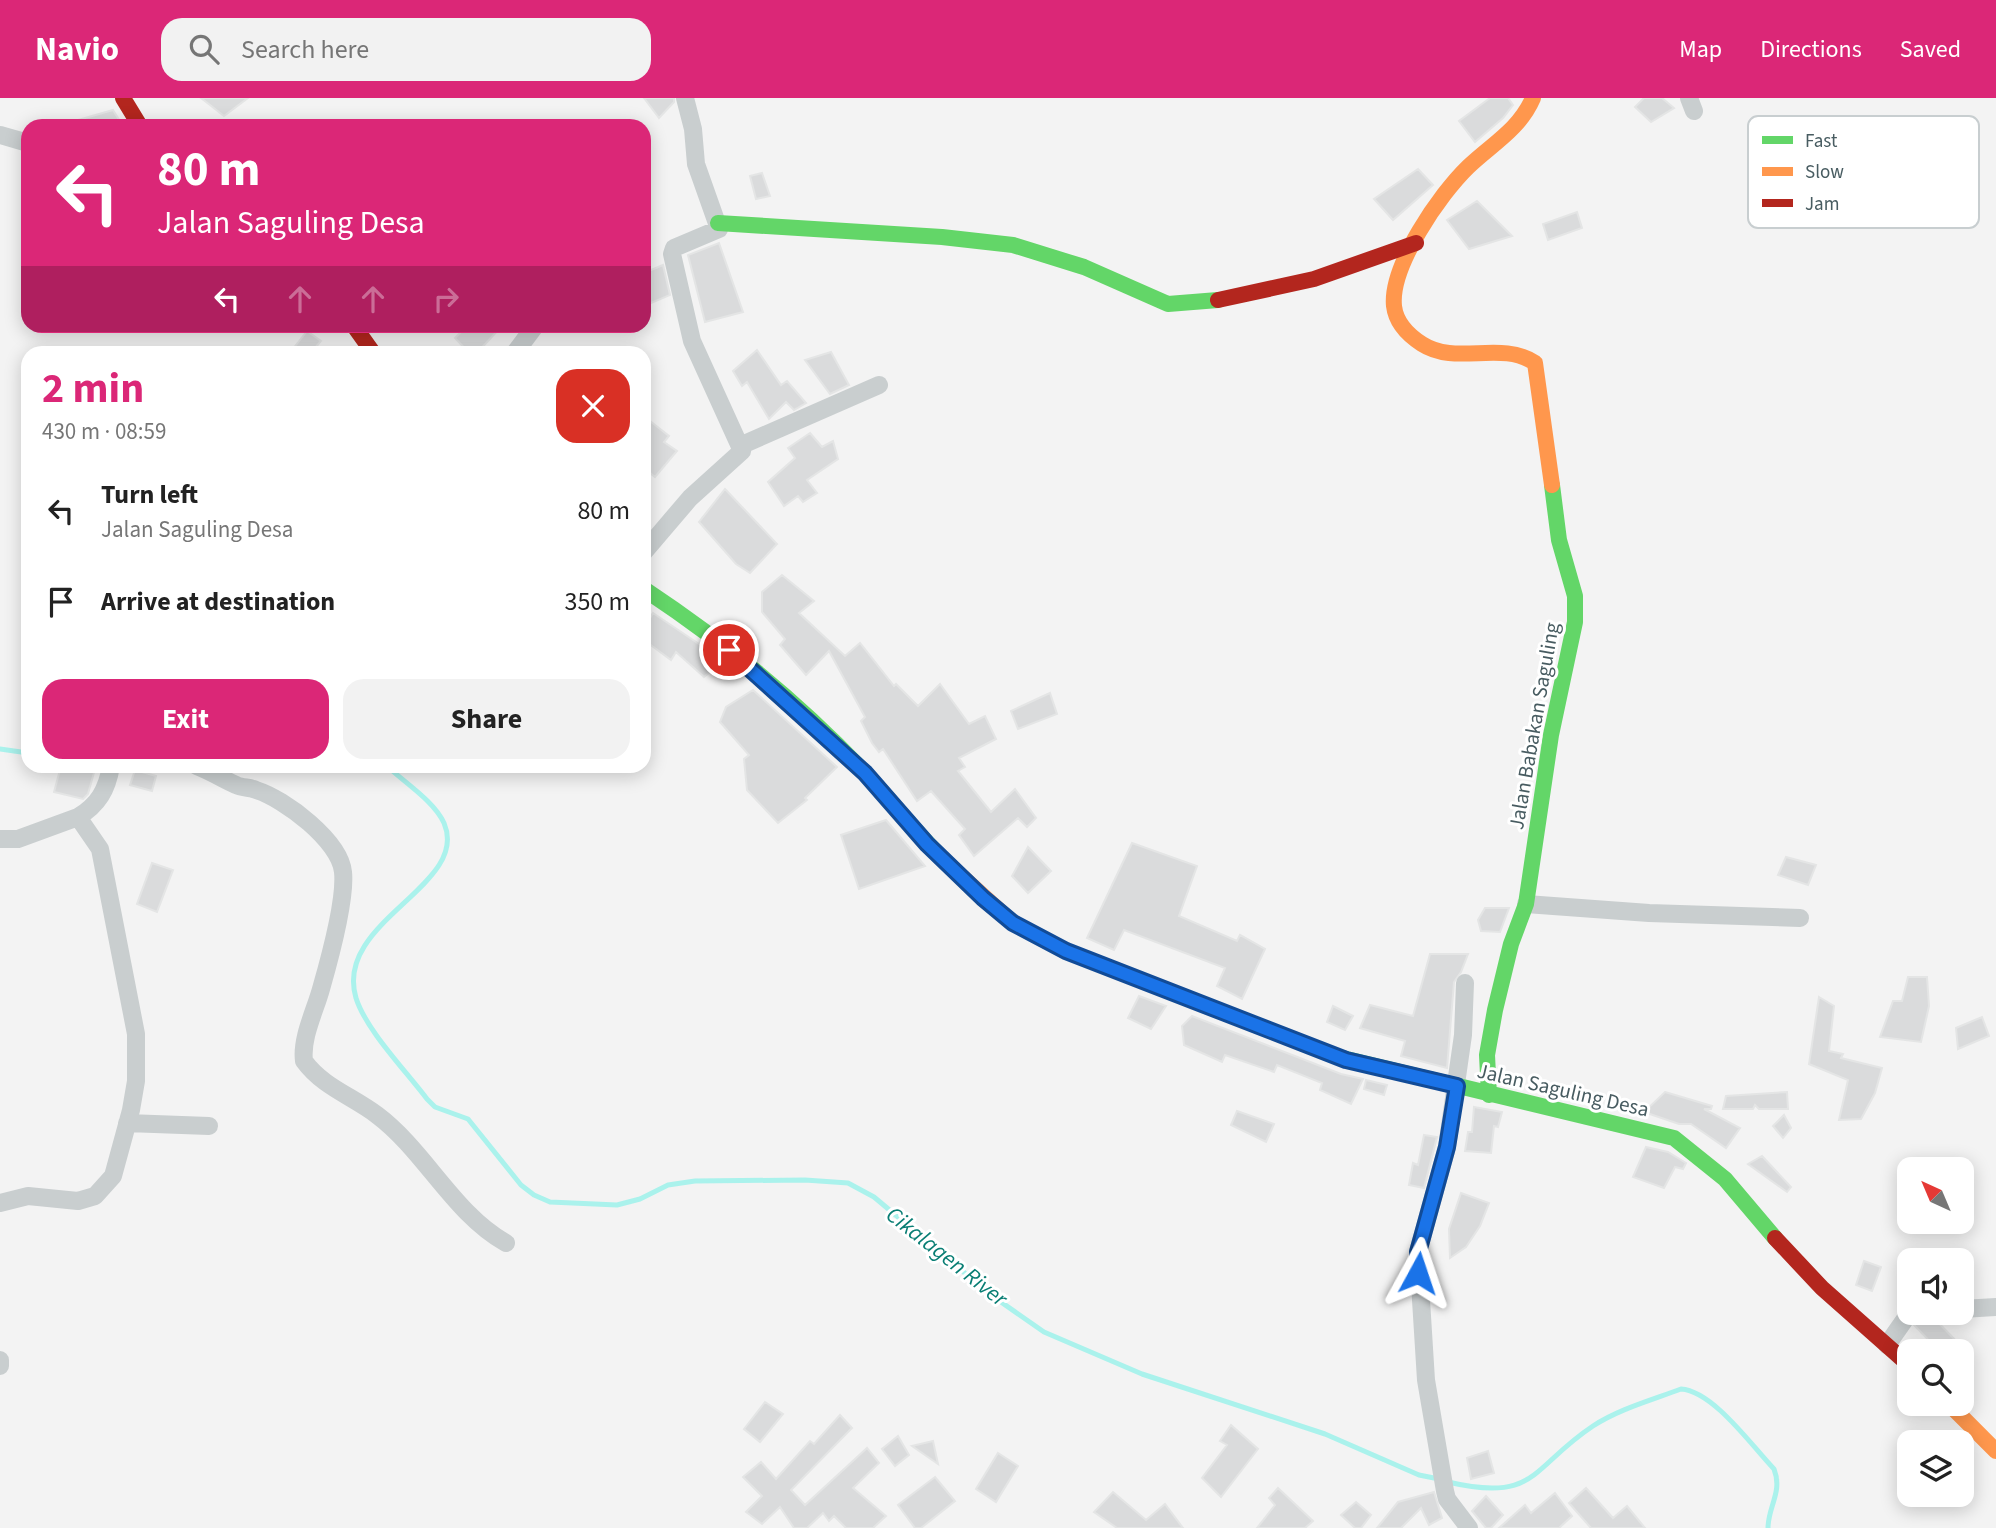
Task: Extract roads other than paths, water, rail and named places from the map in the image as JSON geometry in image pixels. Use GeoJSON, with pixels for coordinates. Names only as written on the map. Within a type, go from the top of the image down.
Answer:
{"type":"FeatureCollection","features":[{"type":"Feature","properties":{"kind":"street"},"geometry":{"type":"LineString","coordinates":[[123,98],[136,119]]}},
{"type":"Feature","properties":{"kind":"street"},"geometry":{"type":"LineString","coordinates":[[651,544],[690,498],[741,453],[742,445],[692,341],[671,254],[674,248],[717,231],[718,223],[696,164],[693,129],[685,98]]}},
{"type":"Feature","properties":{"kind":"street"},"geometry":{"type":"LineString","coordinates":[[718,223],[942,237],[1013,245],[1084,267],[1168,304],[1213,301],[1314,279],[1416,243],[1444,196],[1467,168],[1527,116],[1533,98]]}},
{"type":"Feature","properties":{"kind":"street"},"geometry":{"type":"LineString","coordinates":[[0,135],[21,141]]}},
{"type":"Feature","properties":{"kind":"street","name":"Jalan Babakan Saguling"},"geometry":{"type":"LineString","coordinates":[[1416,243],[1398,279],[1394,300],[1395,315],[1408,334],[1426,348],[1443,354],[1519,353],[1535,363],[1559,540],[1569,567],[1575,596],[1575,622],[1551,735],[1526,904],[1511,944],[1487,1055],[1489,1095]]}},
{"type":"Feature","properties":{"kind":"street"},"geometry":{"type":"LineString","coordinates":[[742,445],[879,385]]}},
{"type":"Feature","properties":{"kind":"street","name":"Jalan Saguling Desa"},"geometry":{"type":"LineString","coordinates":[[651,594],[711,634],[785,698],[865,773],[927,844],[1013,923],[1066,951],[1346,1060],[1674,1138],[1701,1154],[1729,1181],[1794,1261],[1897,1354]]}},
{"type":"Feature","properties":{"kind":"street"},"geometry":{"type":"LineString","coordinates":[[0,839],[18,839],[78,817],[92,809],[103,794],[109,773]]}},
{"type":"Feature","properties":{"kind":"street"},"geometry":{"type":"LineString","coordinates":[[211,773],[240,787],[255,789],[287,806],[320,833],[339,858],[343,872],[342,888],[322,987],[305,1043],[304,1061],[332,1089],[379,1116],[481,1226],[506,1243]]}},
{"type":"Feature","properties":{"kind":"street"},"geometry":{"type":"LineString","coordinates":[[0,1203],[28,1196],[78,1201],[95,1196],[113,1176],[136,1081],[136,1034],[100,849],[78,817]]}},
{"type":"Feature","properties":{"kind":"street"},"geometry":{"type":"LineString","coordinates":[[1526,904],[1648,913],[1800,918]]}},
{"type":"Feature","properties":{"kind":"street"},"geometry":{"type":"LineString","coordinates":[[1465,983],[1457,1086],[1447,1147],[1418,1252],[1426,1380],[1445,1490],[1447,1499],[1469,1528]]}},
{"type":"Feature","properties":{"kind":"street"},"geometry":{"type":"LineString","coordinates":[[127,1123],[209,1126]]}},
{"type":"Feature","properties":{"kind":"street"},"geometry":{"type":"LineString","coordinates":[[1974,1308],[1996,1307]]}},
{"type":"Feature","properties":{"kind":"street"},"geometry":{"type":"LineString","coordinates":[[1888,1345],[1901,1325]]}},
{"type":"Feature","properties":{"kind":"street"},"geometry":{"type":"LineString","coordinates":[[0,1360],[0,1366]]}},
{"type":"Feature","properties":{"kind":"street"},"geometry":{"type":"LineString","coordinates":[[1961,1416],[1996,1451]]}},
{"type":"Feature","properties":{"kind":"waterway","name":"Cikalagen River"},"geometry":{"type":"LineString","coordinates":[[0,749],[21,752]]}},
{"type":"Feature","properties":{"kind":"waterway","name":"Cikalagen River"},"geometry":{"type":"LineString","coordinates":[[395,773],[439,815],[444,823],[447,845],[438,866],[422,886],[381,925],[364,947],[354,971],[356,998],[377,1037],[427,1099],[435,1107],[468,1119],[521,1185],[534,1195],[550,1202],[617,1205],[640,1199],[668,1185],[695,1181],[805,1180],[848,1183],[874,1197],[991,1295],[1044,1332],[1142,1374],[1325,1434],[1419,1475],[1439,1479]]}},
{"type":"Feature","properties":{"kind":"waterway","name":"Cikalagen River"},"geometry":{"type":"LineString","coordinates":[[1448,1482],[1499,1488],[1517,1484],[1531,1477],[1573,1441],[1603,1420],[1681,1389],[1693,1392],[1719,1409],[1774,1469],[1777,1485],[1768,1528]]}}]}
